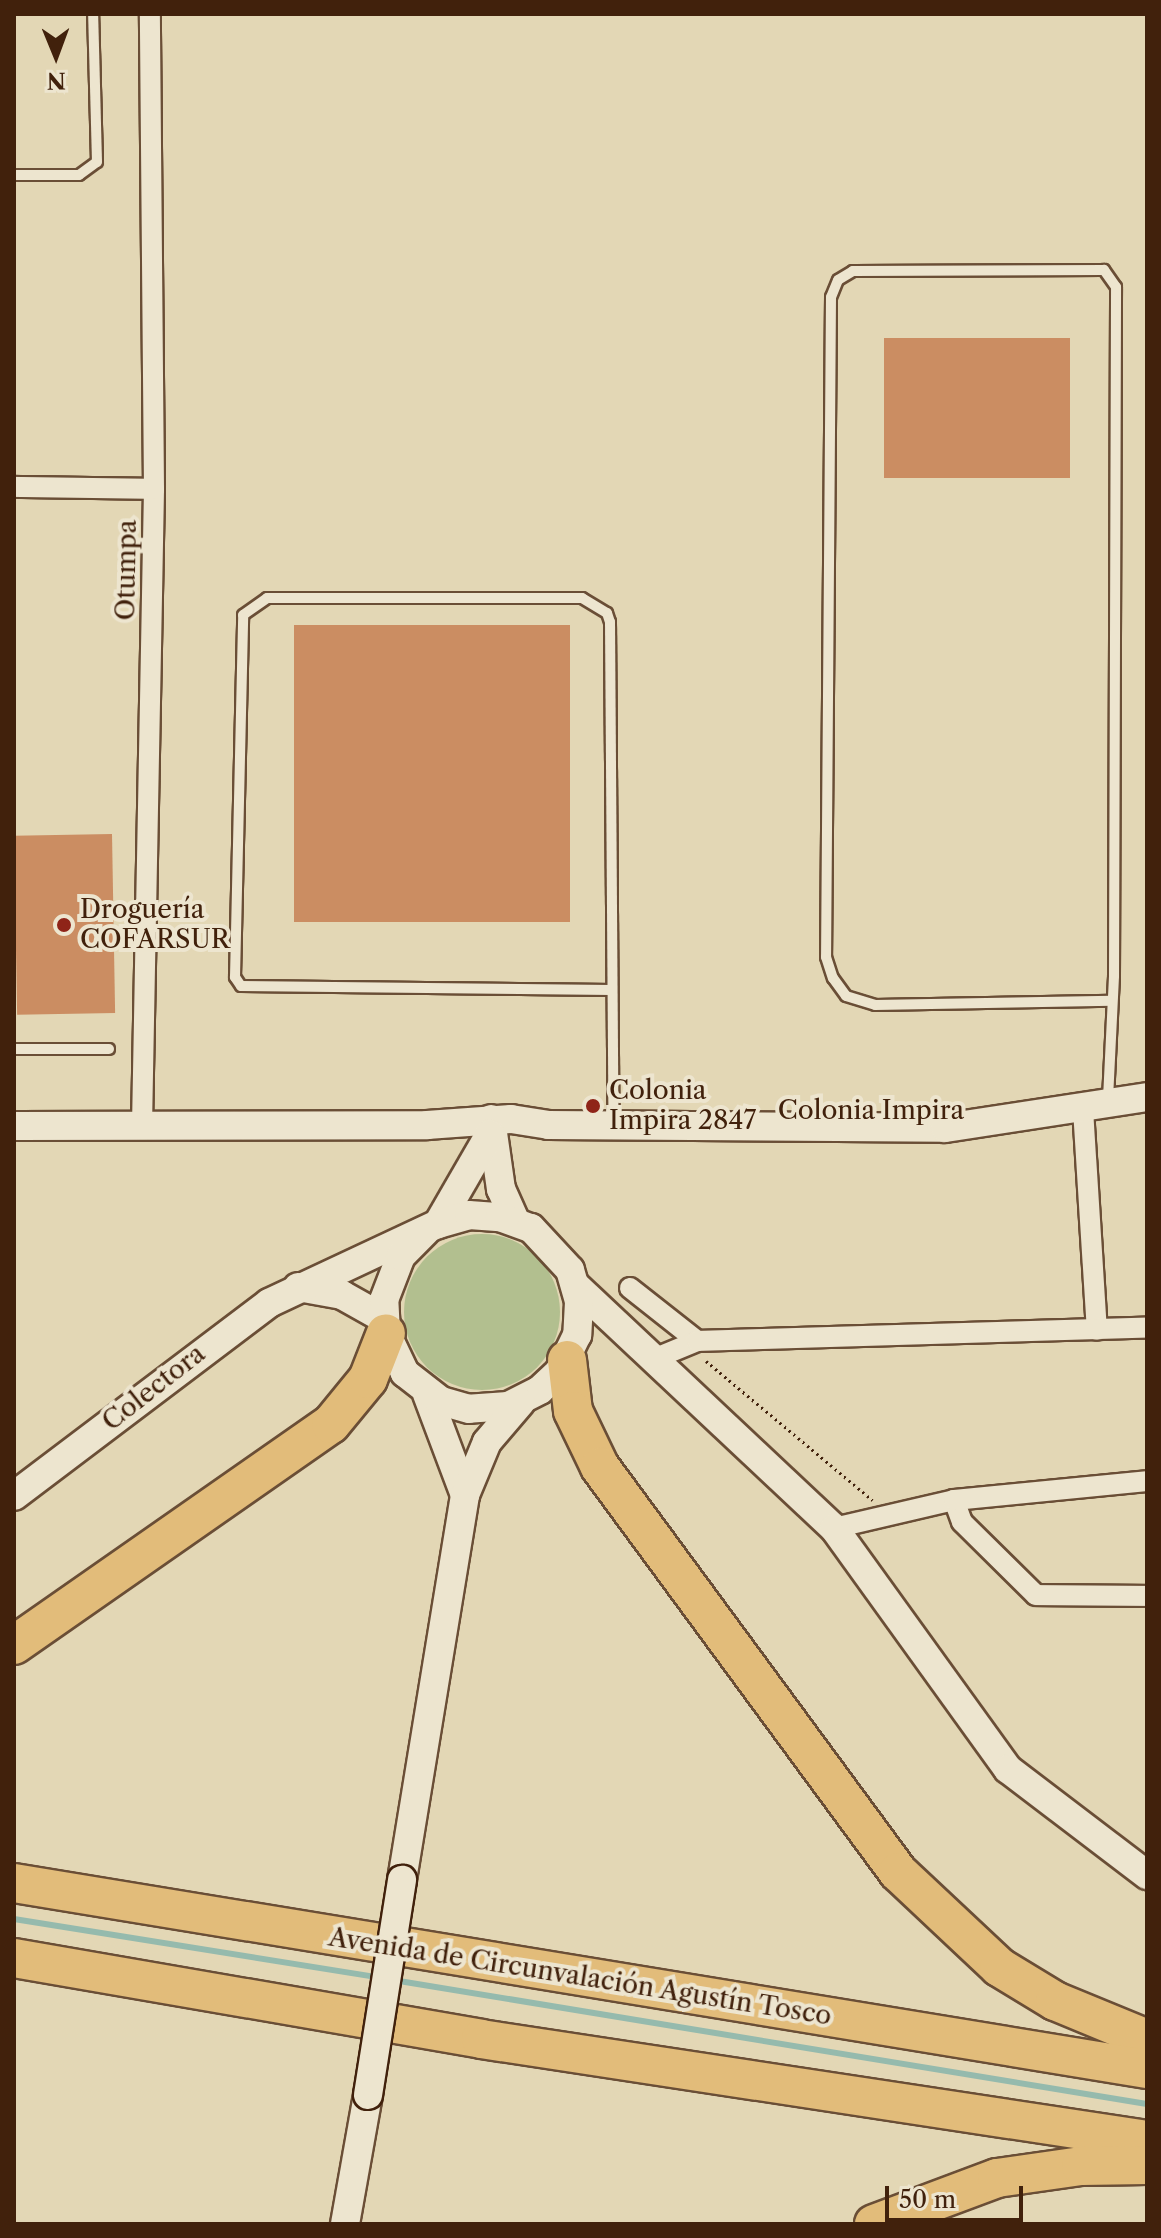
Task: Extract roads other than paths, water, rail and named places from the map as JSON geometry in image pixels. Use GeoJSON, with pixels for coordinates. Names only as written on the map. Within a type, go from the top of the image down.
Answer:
{"type":"FeatureCollection","features":[{"type":"Feature","properties":{"kind":"highway"},"geometry":{"type":"LineString","coordinates":[[14,1645],[331,1424],[368,1379],[384,1326]]}},
{"type":"Feature","properties":{"kind":"highway"},"geometry":{"type":"LineString","coordinates":[[567,1360],[573,1411],[600,1467],[898,1872],[999,1967],[1055,2001],[1147,2039]]}},
{"type":"Feature","properties":{"kind":"highway","name":"Avenida de Circunvalación Agustín Tosco"},"geometry":{"type":"LineString","coordinates":[[14,1883],[1147,2069]]}},
{"type":"Feature","properties":{"kind":"highway"},"geometry":{"type":"LineString","coordinates":[[14,1958],[481,2039],[1147,2140]]}},
{"type":"Feature","properties":{"kind":"highway"},"geometry":{"type":"LineString","coordinates":[[874,2224],[997,2178],[1081,2166],[1147,2165]]}},
{"type":"Feature","properties":{"kind":"main road","name":"Colonia Impira"},"geometry":{"type":"LineString","coordinates":[[14,1126],[427,1125],[454,1119],[548,1125],[945,1128],[1147,1097]]}},
{"type":"Feature","properties":{"kind":"main road","name":"Colonia Impira"},"geometry":{"type":"LineString","coordinates":[[497,1124],[549,1109],[613,1107],[1041,1115]]}},
{"type":"Feature","properties":{"kind":"main road"},"geometry":{"type":"LineString","coordinates":[[497,1124],[515,1220]]}},
{"type":"Feature","properties":{"kind":"main road"},"geometry":{"type":"LineString","coordinates":[[465,1495],[427,1394],[397,1362],[384,1326],[393,1271],[432,1228],[497,1124]]}},
{"type":"Feature","properties":{"kind":"main road"},"geometry":{"type":"LineString","coordinates":[[432,1228],[469,1215],[515,1220],[552,1244],[576,1286],[834,1528],[1008,1769],[1147,1875]]}},
{"type":"Feature","properties":{"kind":"main road","name":"Colectora"},"geometry":{"type":"LineString","coordinates":[[14,1496],[222,1334],[297,1287],[432,1228]]}},
{"type":"Feature","properties":{"kind":"main road"},"geometry":{"type":"LineString","coordinates":[[345,2224],[465,1495],[487,1442],[521,1401],[567,1360],[579,1320],[576,1286]]}},
{"type":"Feature","properties":{"kind":"main road"},"geometry":{"type":"LineString","coordinates":[[297,1287],[342,1295],[384,1326]]}},
{"type":"Feature","properties":{"kind":"main road"},"geometry":{"type":"LineString","coordinates":[[427,1394],[469,1409],[521,1401]]}},
{"type":"Feature","properties":{"kind":"street","name":"Otumpa"},"geometry":{"type":"LineString","coordinates":[[142,1126],[154,489],[150,14]]}},
{"type":"Feature","properties":{"kind":"street"},"geometry":{"type":"LineString","coordinates":[[14,487],[154,489]]}},
{"type":"Feature","properties":{"kind":"street"},"geometry":{"type":"LineString","coordinates":[[1095,1106],[1097,1330]]}},
{"type":"Feature","properties":{"kind":"street"},"geometry":{"type":"LineString","coordinates":[[630,1288],[697,1341]]}},
{"type":"Feature","properties":{"kind":"street"},"geometry":{"type":"LineString","coordinates":[[656,1358],[697,1341],[1147,1328]]}},
{"type":"Feature","properties":{"kind":"street"},"geometry":{"type":"LineString","coordinates":[[834,1528],[954,1500],[1147,1481]]}},
{"type":"Feature","properties":{"kind":"street"},"geometry":{"type":"LineString","coordinates":[[954,1500],[962,1522],[1036,1595],[1147,1596]]}},
{"type":"Feature","properties":{"kind":"lane"},"geometry":{"type":"LineString","coordinates":[[14,175],[79,175],[97,162],[93,14]]}},
{"type":"Feature","properties":{"kind":"lane"},"geometry":{"type":"LineString","coordinates":[[1095,1106],[1112,1001],[1112,276],[1104,270],[853,271],[838,280],[831,297],[826,957],[833,978],[846,996],[875,1005],[1112,1001]]}},
{"type":"Feature","properties":{"kind":"lane"},"geometry":{"type":"LineString","coordinates":[[612,990],[241,986],[235,962],[243,615],[267,598],[582,598],[607,613],[612,990],[613,1107]]}},
{"type":"Feature","properties":{"kind":"lane"},"geometry":{"type":"LineString","coordinates":[[14,1049],[109,1049]]}},
{"type":"Feature","properties":{"kind":"waterway"},"geometry":{"type":"LineString","coordinates":[[14,1919],[378,1977]]}},
{"type":"Feature","properties":{"kind":"waterway"},"geometry":{"type":"LineString","coordinates":[[393,1980],[1147,2104]]}},
{"type":"Feature","properties":{"kind":"place","name":"Droguería COFARSUR"},"geometry":{"type":"Point","coordinates":[64,925]}},
{"type":"Feature","properties":{"kind":"place","name":"Colonia Impira 2847"},"geometry":{"type":"Point","coordinates":[593,1106]}}]}
